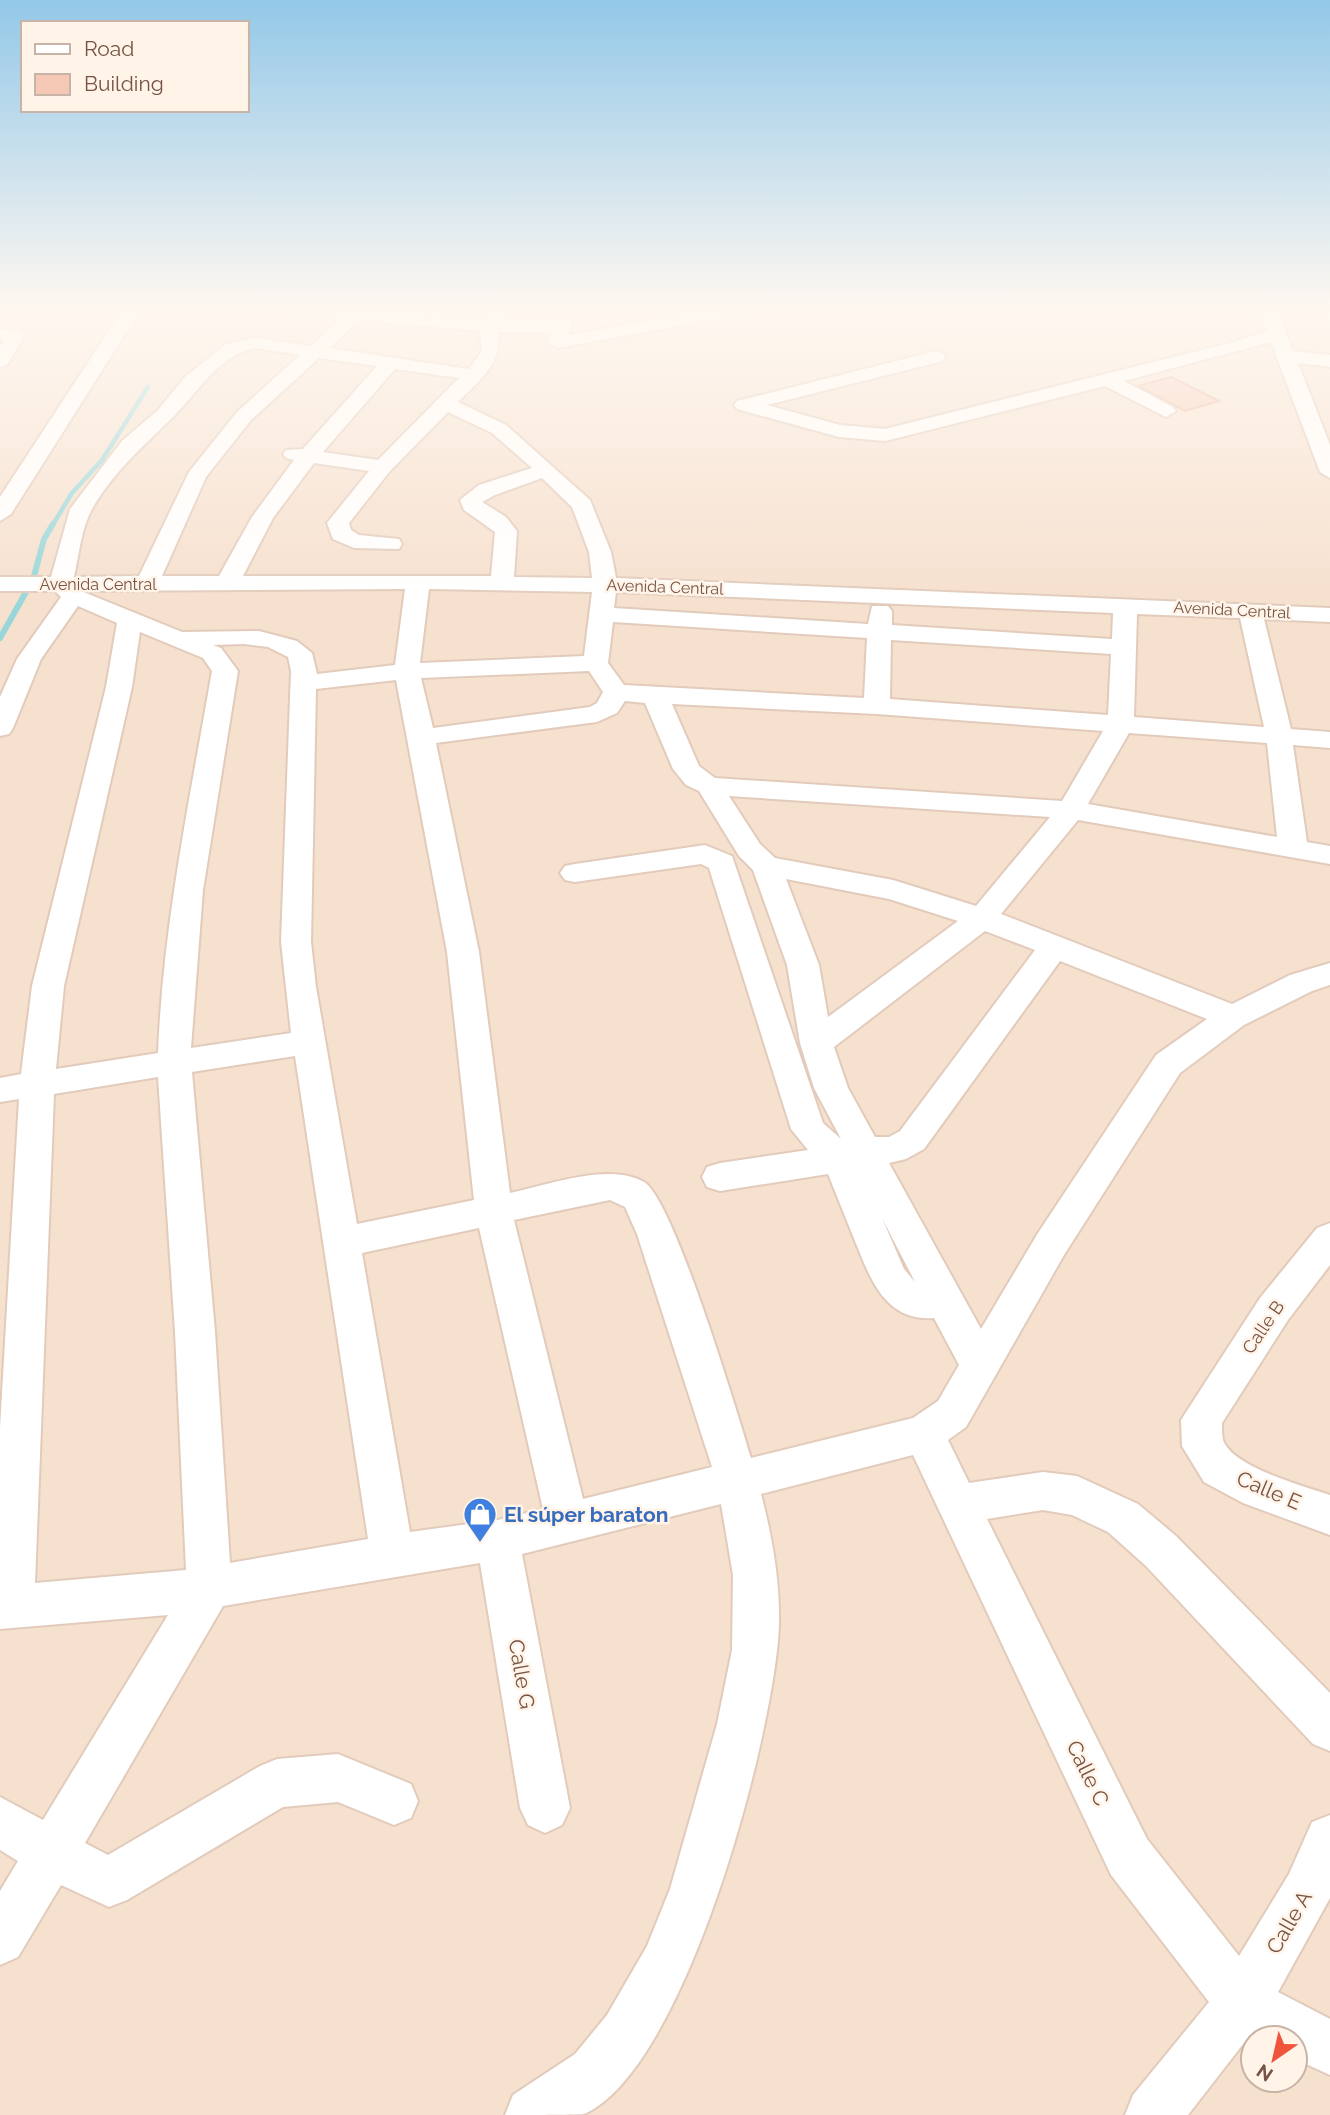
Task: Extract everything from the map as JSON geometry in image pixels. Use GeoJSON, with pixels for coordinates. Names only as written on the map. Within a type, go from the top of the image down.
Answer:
{"type":"FeatureCollection","features":[{"type":"Feature","properties":{"kind":"street"},"geometry":{"type":"LineString","coordinates":[[0,514],[69,408]]}},
{"type":"Feature","properties":{"kind":"street"},"geometry":{"type":"LineString","coordinates":[[0,728],[29,659],[67,590],[81,509],[129,445],[170,408]]}},
{"type":"Feature","properties":{"kind":"street"},"geometry":{"type":"LineString","coordinates":[[147,584],[196,476],[253,408]]}},
{"type":"Feature","properties":{"kind":"street"},"geometry":{"type":"LineString","coordinates":[[226,585],[263,517],[309,455],[351,408]]}},
{"type":"Feature","properties":{"kind":"street"},"geometry":{"type":"LineString","coordinates":[[391,544],[354,541],[338,528],[338,523],[383,467],[443,408]]}},
{"type":"Feature","properties":{"kind":"street"},"geometry":{"type":"LineString","coordinates":[[455,408],[499,429],[582,505],[600,552],[605,585],[596,663],[616,692],[877,706],[1330,740]]}},
{"type":"Feature","properties":{"kind":"street"},"geometry":{"type":"LineString","coordinates":[[754,408],[839,431],[885,435],[1005,408]]}},
{"type":"Feature","properties":{"kind":"street"},"geometry":{"type":"LineString","coordinates":[[796,419],[798,408]]}},
{"type":"Feature","properties":{"kind":"street"},"geometry":{"type":"LineString","coordinates":[[1159,408],[1166,411]]}},
{"type":"Feature","properties":{"kind":"street"},"geometry":{"type":"LineString","coordinates":[[1307,408],[1330,472]]}},
{"type":"Feature","properties":{"kind":"street"},"geometry":{"type":"LineString","coordinates":[[287,453],[383,467]]}},
{"type":"Feature","properties":{"kind":"street"},"geometry":{"type":"LineString","coordinates":[[502,583],[506,531],[498,522],[472,505],[471,500],[487,490],[546,470]]}},
{"type":"Feature","properties":{"kind":"street"},"geometry":{"type":"LineString","coordinates":[[0,474],[26,474]]}},
{"type":"Feature","properties":{"kind":"street"},"geometry":{"type":"LineString","coordinates":[[418,582],[407,671],[463,952],[494,1212],[568,1524]]}},
{"type":"Feature","properties":{"kind":"street","name":"Avenida Central"},"geometry":{"type":"LineString","coordinates":[[0,584],[67,590],[147,584],[418,582],[605,585],[1330,615]]}},
{"type":"Feature","properties":{"kind":"street"},"geometry":{"type":"LineString","coordinates":[[0,1939],[209,1588],[195,1332],[174,1061],[176,1003],[188,890],[225,671],[212,653],[183,639],[130,620],[67,590]]}},
{"type":"Feature","properties":{"kind":"street"},"geometry":{"type":"LineString","coordinates":[[877,706],[881,632],[879,596]]}},
{"type":"Feature","properties":{"kind":"street"},"geometry":{"type":"LineString","coordinates":[[816,1043],[982,918],[1070,810],[1121,723],[1121,647],[1125,605]]}},
{"type":"Feature","properties":{"kind":"street"},"geometry":{"type":"LineString","coordinates":[[1250,610],[1279,736],[1293,848]]}},
{"type":"Feature","properties":{"kind":"street"},"geometry":{"type":"LineString","coordinates":[[603,614],[1121,647]]}},
{"type":"Feature","properties":{"kind":"street"},"geometry":{"type":"LineString","coordinates":[[130,620],[116,700],[48,986],[19,1087],[6,1606],[209,1588],[392,1555],[498,1540],[924,1434],[952,1414],[1051,1244],[1168,1064],[1233,1017],[1301,983],[1330,974]]}},
{"type":"Feature","properties":{"kind":"street"},"geometry":{"type":"LineString","coordinates":[[183,639],[219,637],[290,646],[300,653],[304,683],[296,942],[307,1042],[392,1555]]}},
{"type":"Feature","properties":{"kind":"street"},"geometry":{"type":"LineString","coordinates":[[304,683],[407,671],[596,663]]}},
{"type":"Feature","properties":{"kind":"street"},"geometry":{"type":"LineString","coordinates":[[422,737],[597,714],[608,708],[616,692]]}},
{"type":"Feature","properties":{"kind":"street"},"geometry":{"type":"LineString","coordinates":[[655,696],[687,769],[696,779],[709,786],[1070,810],[1330,855]]}},
{"type":"Feature","properties":{"kind":"street"},"geometry":{"type":"LineString","coordinates":[[709,786],[748,850],[766,866],[803,965],[816,1043],[889,1278],[907,1299],[923,1304],[947,1300],[981,1368]]}},
{"type":"Feature","properties":{"kind":"street"},"geometry":{"type":"LineString","coordinates":[[575,873],[705,854],[722,863],[808,1129],[852,1155]]}},
{"type":"Feature","properties":{"kind":"street"},"geometry":{"type":"LineString","coordinates":[[766,866],[893,890],[982,918],[1233,1017]]}},
{"type":"Feature","properties":{"kind":"street"},"geometry":{"type":"LineString","coordinates":[[720,1177],[894,1150],[912,1140],[1053,948]]}},
{"type":"Feature","properties":{"kind":"street"},"geometry":{"type":"LineString","coordinates":[[19,1087],[307,1042]]}},
{"type":"Feature","properties":{"kind":"street"},"geometry":{"type":"LineString","coordinates":[[342,1242],[610,1186],[628,1189],[641,1199],[676,1289],[737,1482],[755,1575],[757,1635],[749,1693],[703,1868],[675,1946],[642,2008],[600,2067],[533,2115]]}},
{"type":"Feature","properties":{"kind":"street","name":"Calle B"},"geometry":{"type":"LineString","coordinates":[[1201,1420],[1274,1309],[1330,1238]]}},
{"type":"Feature","properties":{"kind":"street","name":"Calle E"},"geometry":{"type":"LineString","coordinates":[[1201,1420],[1203,1446],[1219,1469],[1258,1489],[1330,1514]]}},
{"type":"Feature","properties":{"kind":"street","name":"Calle C"},"geometry":{"type":"LineString","coordinates":[[924,1434],[1129,1857],[1242,2002],[1330,2048]]}},
{"type":"Feature","properties":{"kind":"street"},"geometry":{"type":"LineString","coordinates":[[958,1504],[1043,1491],[1077,1496],[1123,1518],[1161,1551],[1330,1727]]}},
{"type":"Feature","properties":{"kind":"street","name":"Calle G"},"geometry":{"type":"LineString","coordinates":[[498,1540],[545,1808]]}},
{"type":"Feature","properties":{"kind":"street"},"geometry":{"type":"LineString","coordinates":[[0,1822],[51,1853],[109,1882],[277,1783],[338,1779],[394,1801]]}},
{"type":"Feature","properties":{"kind":"street","name":"Calle A"},"geometry":{"type":"LineString","coordinates":[[1153,2115],[1242,2002],[1307,1892],[1330,1840]]}},
{"type":"Feature","properties":{"kind":"shaded area"},"geometry":{"type":"Polygon","coordinates":[[[0,408],[1330,408],[1330,2115],[0,2115],[0,408]]]}},
{"type":"Feature","properties":{"kind":"waterway"},"geometry":{"type":"LineString","coordinates":[[52,526],[72,493],[102,460],[135,408]]}},
{"type":"Feature","properties":{"kind":"waterway"},"geometry":{"type":"LineString","coordinates":[[34,576],[44,539],[53,524]]}},
{"type":"Feature","properties":{"kind":"waterway"},"geometry":{"type":"LineString","coordinates":[[0,638],[26,592]]}},
{"type":"Feature","properties":{"kind":"place","name":"El súper baraton"},"geometry":{"type":"Point","coordinates":[480,1544]}}]}
